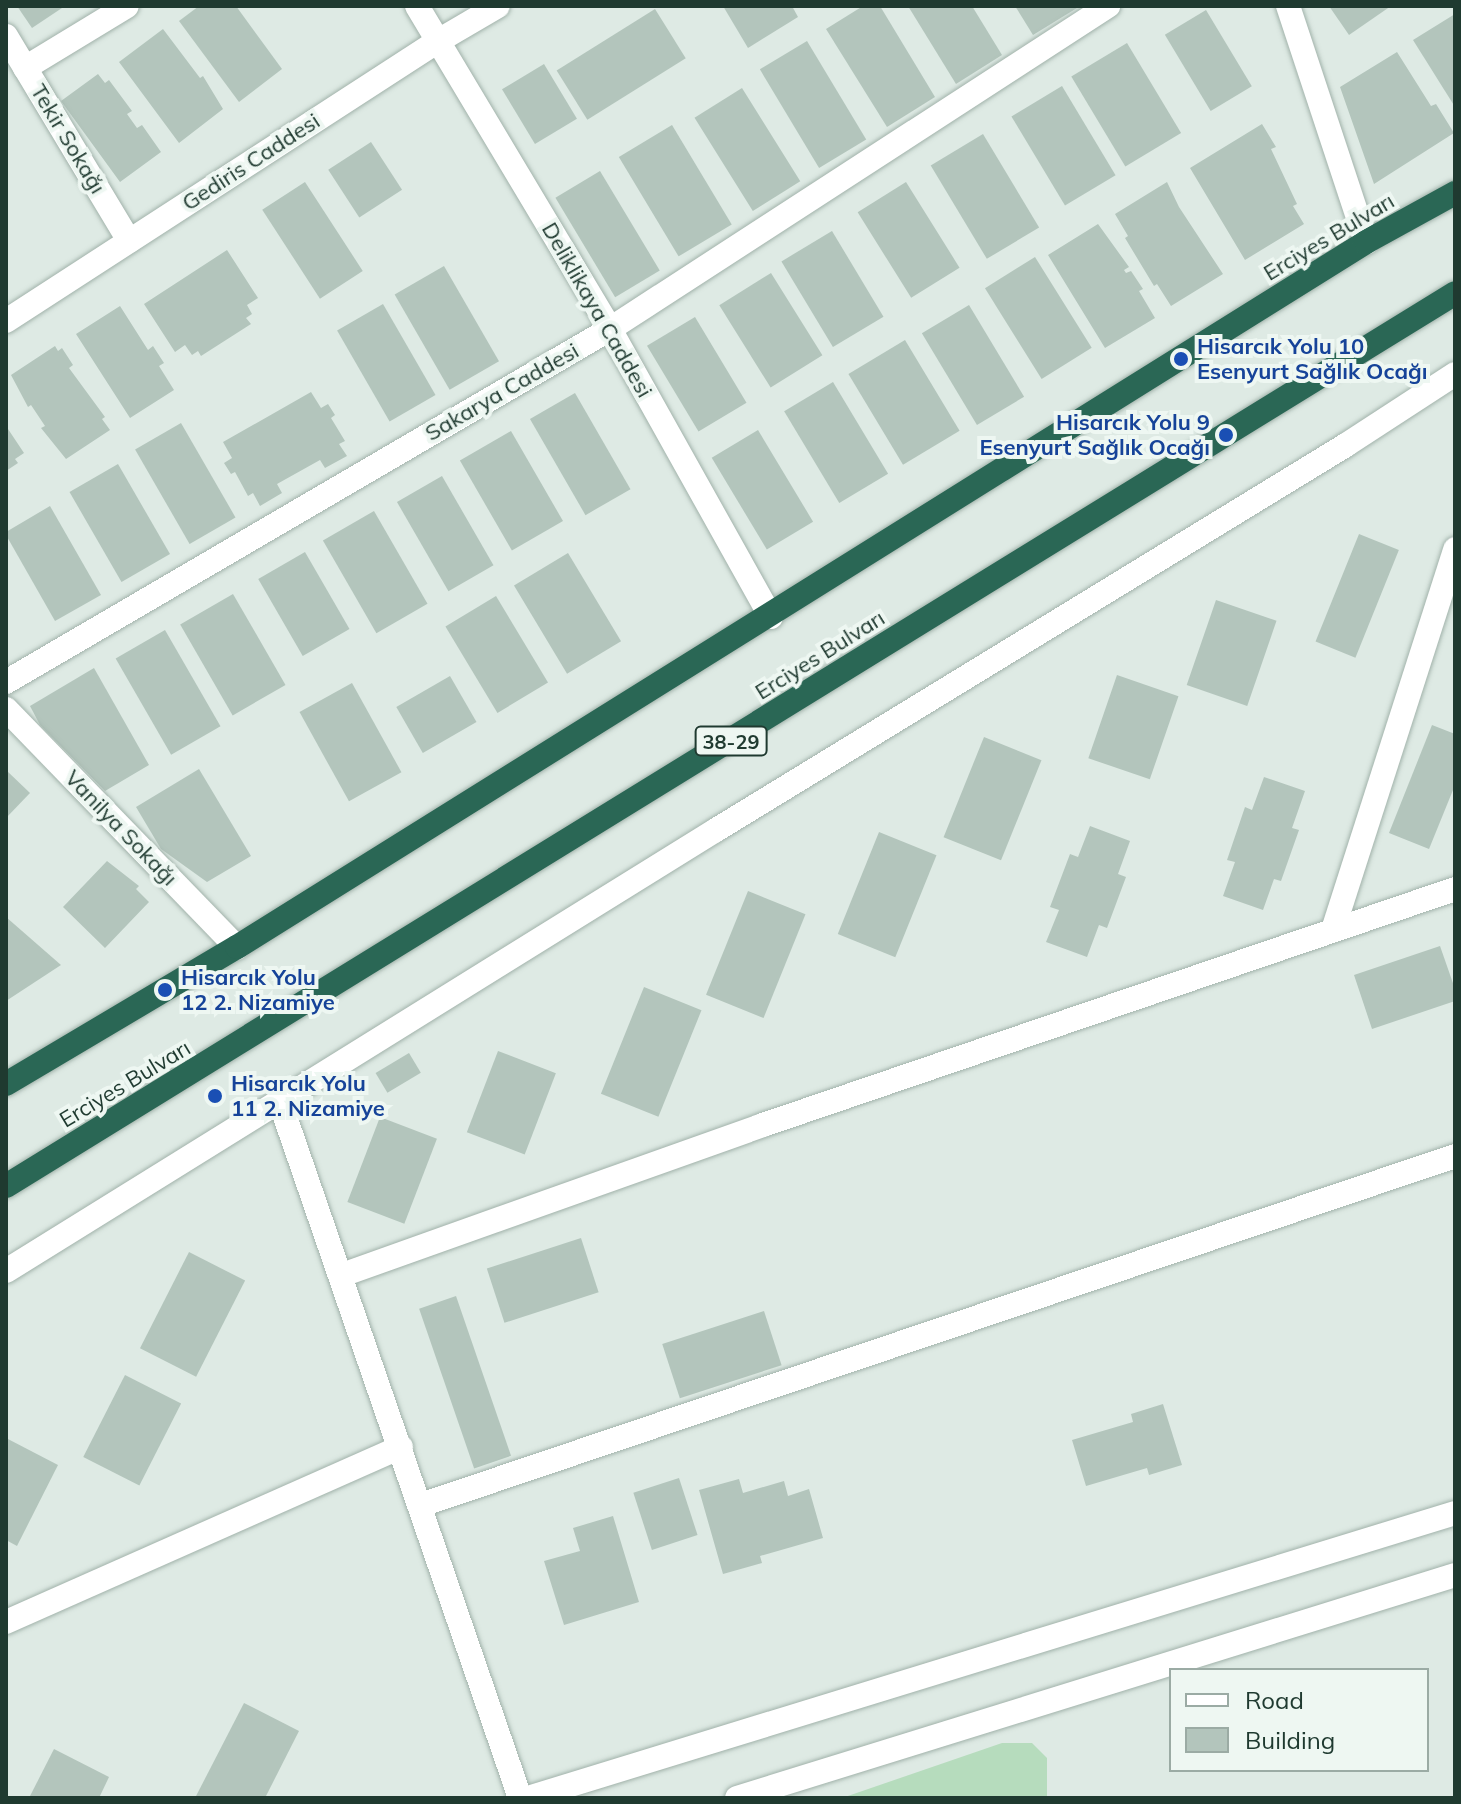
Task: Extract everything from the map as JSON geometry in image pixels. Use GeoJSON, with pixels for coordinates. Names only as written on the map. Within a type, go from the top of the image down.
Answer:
{"type":"FeatureCollection","features":[{"type":"Feature","properties":{"kind":"highway","name":"Erciyes Bulvarı"},"geometry":{"type":"LineString","coordinates":[[6,1084],[237,947],[771,617],[1366,242],[1455,193]]}},
{"type":"Feature","properties":{"kind":"highway","name":"Erciyes Bulvarı"},"geometry":{"type":"LineString","coordinates":[[6,1186],[1455,293]]}},
{"type":"Feature","properties":{"kind":"street"},"geometry":{"type":"LineString","coordinates":[[25,68],[127,6]]}},
{"type":"Feature","properties":{"kind":"street","name":"Deliklikaya Caddesi"},"geometry":{"type":"LineString","coordinates":[[417,6],[610,329],[771,617]]}},
{"type":"Feature","properties":{"kind":"street","name":"Gediris Caddesi"},"geometry":{"type":"LineString","coordinates":[[6,321],[438,41],[498,6]]}},
{"type":"Feature","properties":{"kind":"street","name":"Sakarya Caddesi"},"geometry":{"type":"LineString","coordinates":[[6,682],[610,329],[1108,6]]}},
{"type":"Feature","properties":{"kind":"street"},"geometry":{"type":"LineString","coordinates":[[1288,6],[1366,242]]}},
{"type":"Feature","properties":{"kind":"street","name":"Tekir Sokağı"},"geometry":{"type":"LineString","coordinates":[[6,36],[129,241]]}},
{"type":"Feature","properties":{"kind":"street"},"geometry":{"type":"LineString","coordinates":[[6,1271],[730,821],[1346,445],[1451,385]]}},
{"type":"Feature","properties":{"kind":"street"},"geometry":{"type":"LineString","coordinates":[[1333,930],[1455,549]]}},
{"type":"Feature","properties":{"kind":"street","name":"Vanilya Sokağı"},"geometry":{"type":"LineString","coordinates":[[6,709],[237,947]]}},
{"type":"Feature","properties":{"kind":"street"},"geometry":{"type":"LineString","coordinates":[[342,1275],[763,1125],[1455,889]]}},
{"type":"Feature","properties":{"kind":"street"},"geometry":{"type":"LineString","coordinates":[[280,1102],[520,1798]]}},
{"type":"Feature","properties":{"kind":"street"},"geometry":{"type":"LineString","coordinates":[[421,1505],[1455,1156]]}},
{"type":"Feature","properties":{"kind":"street"},"geometry":{"type":"LineString","coordinates":[[6,1622],[401,1447]]}},
{"type":"Feature","properties":{"kind":"street"},"geometry":{"type":"LineString","coordinates":[[528,1798],[1455,1513]]}},
{"type":"Feature","properties":{"kind":"street"},"geometry":{"type":"LineString","coordinates":[[737,1798],[1455,1575]]}},
{"type":"Feature","properties":{"kind":"green space"},"geometry":{"type":"Polygon","coordinates":[[[1002,1743],[1032,1743],[1047,1758],[1047,1798],[842,1798],[1002,1743]]]}},
{"type":"Feature","properties":{"kind":"building"},"geometry":{"type":"Polygon","coordinates":[[[17,6],[65,6],[32,28],[17,6]]]}},
{"type":"Feature","properties":{"kind":"building"},"geometry":{"type":"Polygon","coordinates":[[[199,6],[236,6],[282,69],[239,102],[179,21],[199,6]]]}},
{"type":"Feature","properties":{"kind":"building"},"geometry":{"type":"Polygon","coordinates":[[[723,6],[792,6],[798,17],[748,48],[723,6]]]}},
{"type":"Feature","properties":{"kind":"building"},"geometry":{"type":"Polygon","coordinates":[[[863,6],[880,6],[935,97],[887,127],[826,29],[863,6]]]}},
{"type":"Feature","properties":{"kind":"building"},"geometry":{"type":"Polygon","coordinates":[[[908,6],[972,6],[1002,55],[956,84],[908,6]]]}},
{"type":"Feature","properties":{"kind":"building"},"geometry":{"type":"Polygon","coordinates":[[[1015,6],[1076,6],[1077,8],[1033,35],[1015,6]]]}},
{"type":"Feature","properties":{"kind":"building"},"geometry":{"type":"Polygon","coordinates":[[[1329,6],[1391,6],[1349,35],[1329,6]]]}},
{"type":"Feature","properties":{"kind":"building"},"geometry":{"type":"Polygon","coordinates":[[[655,9],[686,58],[587,120],[557,70],[655,9]]]}},
{"type":"Feature","properties":{"kind":"building"},"geometry":{"type":"Polygon","coordinates":[[[1206,10],[1252,86],[1211,111],[1165,35],[1206,10]]]}},
{"type":"Feature","properties":{"kind":"building"},"geometry":{"type":"Polygon","coordinates":[[[1455,14],[1455,107],[1413,40],[1455,14]]]}},
{"type":"Feature","properties":{"kind":"building"},"geometry":{"type":"Polygon","coordinates":[[[163,29],[200,78],[203,76],[223,109],[179,143],[119,62],[163,29]]]}},
{"type":"Feature","properties":{"kind":"building"},"geometry":{"type":"Polygon","coordinates":[[[807,41],[866,140],[819,168],[760,69],[807,41]]]}},
{"type":"Feature","properties":{"kind":"building"},"geometry":{"type":"Polygon","coordinates":[[[1127,43],[1181,133],[1125,166],[1071,76],[1127,43]]]}},
{"type":"Feature","properties":{"kind":"building"},"geometry":{"type":"Polygon","coordinates":[[[1397,52],[1431,106],[1436,104],[1454,133],[1374,184],[1340,87],[1397,52]]]}},
{"type":"Feature","properties":{"kind":"building"},"geometry":{"type":"Polygon","coordinates":[[[544,64],[577,119],[535,144],[502,89],[544,64]]]}},
{"type":"Feature","properties":{"kind":"building"},"geometry":{"type":"Polygon","coordinates":[[[98,74],[105,83],[109,80],[132,111],[127,114],[137,128],[142,125],[161,152],[120,182],[61,101],[98,74]]]}},
{"type":"Feature","properties":{"kind":"building"},"geometry":{"type":"Polygon","coordinates":[[[1062,86],[1116,175],[1065,206],[1011,116],[1062,86]]]}},
{"type":"Feature","properties":{"kind":"building"},"geometry":{"type":"Polygon","coordinates":[[[742,88],[800,181],[753,211],[695,118],[742,88]]]}},
{"type":"Feature","properties":{"kind":"building"},"geometry":{"type":"Polygon","coordinates":[[[1262,124],[1276,147],[1271,149],[1297,204],[1293,206],[1304,224],[1245,260],[1190,168],[1262,124]]]}},
{"type":"Feature","properties":{"kind":"building"},"geometry":{"type":"Polygon","coordinates":[[[672,125],[732,224],[679,256],[619,157],[672,125]]]}},
{"type":"Feature","properties":{"kind":"building"},"geometry":{"type":"Polygon","coordinates":[[[983,134],[1039,227],[987,259],[931,165],[983,134]]]}},
{"type":"Feature","properties":{"kind":"building"},"geometry":{"type":"Polygon","coordinates":[[[371,142],[402,190],[359,218],[328,170],[371,142]]]}},
{"type":"Feature","properties":{"kind":"building"},"geometry":{"type":"Polygon","coordinates":[[[600,171],[660,270],[615,297],[555,198],[600,171]]]}},
{"type":"Feature","properties":{"kind":"building"},"geometry":{"type":"Polygon","coordinates":[[[305,182],[363,271],[320,299],[262,210],[305,182]]]}},
{"type":"Feature","properties":{"kind":"building"},"geometry":{"type":"Polygon","coordinates":[[[906,182],[960,268],[911,298],[858,212],[906,182]]]}},
{"type":"Feature","properties":{"kind":"building"},"geometry":{"type":"Polygon","coordinates":[[[1167,182],[1179,207],[1223,274],[1171,306],[1157,284],[1154,286],[1125,238],[1128,236],[1115,214],[1167,182]]]}},
{"type":"Feature","properties":{"kind":"building"},"geometry":{"type":"Polygon","coordinates":[[[1098,224],[1129,267],[1124,270],[1126,273],[1131,271],[1143,289],[1139,291],[1155,318],[1105,348],[1048,255],[1098,224]]]}},
{"type":"Feature","properties":{"kind":"building"},"geometry":{"type":"Polygon","coordinates":[[[832,231],[884,317],[833,347],[781,261],[832,231]]]}},
{"type":"Feature","properties":{"kind":"building"},"geometry":{"type":"Polygon","coordinates":[[[227,250],[258,298],[247,305],[252,314],[246,318],[251,324],[201,356],[198,351],[192,355],[185,345],[175,352],[144,304],[227,250]]]}},
{"type":"Feature","properties":{"kind":"building"},"geometry":{"type":"Polygon","coordinates":[[[1035,257],[1092,348],[1042,379],[985,288],[1035,257]]]}},
{"type":"Feature","properties":{"kind":"building"},"geometry":{"type":"Polygon","coordinates":[[[444,266],[499,361],[450,390],[395,294],[444,266]]]}},
{"type":"Feature","properties":{"kind":"building"},"geometry":{"type":"Polygon","coordinates":[[[771,273],[822,355],[771,388],[719,305],[771,273]]]}},
{"type":"Feature","properties":{"kind":"building"},"geometry":{"type":"Polygon","coordinates":[[[383,304],[436,395],[390,421],[337,330],[383,304]]]}},
{"type":"Feature","properties":{"kind":"building"},"geometry":{"type":"Polygon","coordinates":[[[969,305],[1024,397],[977,425],[922,333],[969,305]]]}},
{"type":"Feature","properties":{"kind":"building"},"geometry":{"type":"Polygon","coordinates":[[[120,306],[148,350],[153,346],[164,363],[159,366],[174,390],[130,418],[76,334],[120,306]]]}},
{"type":"Feature","properties":{"kind":"building"},"geometry":{"type":"Polygon","coordinates":[[[695,317],[747,403],[699,432],[647,346],[695,317]]]}},
{"type":"Feature","properties":{"kind":"building"},"geometry":{"type":"Polygon","coordinates":[[[905,340],[960,431],[903,465],[848,374],[905,340]]]}},
{"type":"Feature","properties":{"kind":"building"},"geometry":{"type":"Polygon","coordinates":[[[55,346],[58,351],[62,348],[73,365],[69,368],[105,417],[102,419],[110,430],[66,459],[41,428],[45,426],[31,405],[28,407],[11,375],[55,346]]]}},
{"type":"Feature","properties":{"kind":"building"},"geometry":{"type":"Polygon","coordinates":[[[833,382],[888,474],[839,503],[784,411],[833,382]]]}},
{"type":"Feature","properties":{"kind":"building"},"geometry":{"type":"Polygon","coordinates":[[[311,392],[321,408],[328,404],[335,415],[331,418],[345,441],[339,444],[347,456],[325,468],[320,460],[277,484],[282,493],[260,506],[253,493],[248,496],[235,472],[231,474],[224,463],[232,458],[223,442],[311,392]]]}},
{"type":"Feature","properties":{"kind":"building"},"geometry":{"type":"Polygon","coordinates":[[[575,393],[630,489],[585,515],[530,419],[575,393]]]}},
{"type":"Feature","properties":{"kind":"building"},"geometry":{"type":"Polygon","coordinates":[[[181,423],[236,517],[190,544],[135,450],[181,423]]]}},
{"type":"Feature","properties":{"kind":"building"},"geometry":{"type":"Polygon","coordinates":[[[6,426],[24,453],[15,459],[18,463],[6,471],[6,426]]]}},
{"type":"Feature","properties":{"kind":"building"},"geometry":{"type":"Polygon","coordinates":[[[758,430],[813,522],[767,550],[712,458],[758,430]]]}},
{"type":"Feature","properties":{"kind":"building"},"geometry":{"type":"Polygon","coordinates":[[[511,431],[563,521],[512,551],[460,460],[511,431]]]}},
{"type":"Feature","properties":{"kind":"building"},"geometry":{"type":"Polygon","coordinates":[[[118,464],[170,554],[122,582],[70,492],[118,464]]]}},
{"type":"Feature","properties":{"kind":"building"},"geometry":{"type":"Polygon","coordinates":[[[442,476],[493,565],[448,591],[397,502],[442,476]]]}},
{"type":"Feature","properties":{"kind":"building"},"geometry":{"type":"Polygon","coordinates":[[[50,506],[101,595],[55,621],[6,535],[6,532],[50,506]]]}},
{"type":"Feature","properties":{"kind":"building"},"geometry":{"type":"Polygon","coordinates":[[[374,511],[428,604],[376,633],[323,540],[374,511]]]}},
{"type":"Feature","properties":{"kind":"building"},"geometry":{"type":"Polygon","coordinates":[[[1359,534],[1399,550],[1355,658],[1316,642],[1359,534]]]}},
{"type":"Feature","properties":{"kind":"building"},"geometry":{"type":"Polygon","coordinates":[[[305,552],[350,629],[303,656],[258,579],[305,552]]]}},
{"type":"Feature","properties":{"kind":"building"},"geometry":{"type":"Polygon","coordinates":[[[568,553],[621,641],[567,674],[514,585],[568,553]]]}},
{"type":"Feature","properties":{"kind":"building"},"geometry":{"type":"Polygon","coordinates":[[[233,594],[286,685],[233,715],[180,624],[233,594]]]}},
{"type":"Feature","properties":{"kind":"building"},"geometry":{"type":"Polygon","coordinates":[[[496,596],[548,683],[497,713],[445,626],[496,596]]]}},
{"type":"Feature","properties":{"kind":"building"},"geometry":{"type":"Polygon","coordinates":[[[1216,600],[1277,621],[1247,706],[1187,685],[1216,600]]]}},
{"type":"Feature","properties":{"kind":"building"},"geometry":{"type":"Polygon","coordinates":[[[165,630],[220,726],[171,755],[116,658],[165,630]]]}},
{"type":"Feature","properties":{"kind":"building"},"geometry":{"type":"Polygon","coordinates":[[[94,668],[149,765],[105,791],[40,725],[30,706],[94,668]]]}},
{"type":"Feature","properties":{"kind":"building"},"geometry":{"type":"Polygon","coordinates":[[[1117,675],[1178,696],[1150,779],[1088,758],[1117,675]]]}},
{"type":"Feature","properties":{"kind":"building"},"geometry":{"type":"Polygon","coordinates":[[[450,676],[477,722],[423,753],[396,707],[450,676]]]}},
{"type":"Feature","properties":{"kind":"building"},"geometry":{"type":"Polygon","coordinates":[[[352,683],[401,772],[349,801],[300,712],[352,683]]]}},
{"type":"Feature","properties":{"kind":"building"},"geometry":{"type":"Polygon","coordinates":[[[1432,725],[1455,734],[1455,785],[1429,849],[1389,833],[1432,725]]]}},
{"type":"Feature","properties":{"kind":"building"},"geometry":{"type":"Polygon","coordinates":[[[984,737],[1041,760],[1001,860],[944,837],[984,737]]]}},
{"type":"Feature","properties":{"kind":"building"},"geometry":{"type":"Polygon","coordinates":[[[199,769],[251,856],[207,882],[161,849],[136,807],[199,769]]]}},
{"type":"Feature","properties":{"kind":"building"},"geometry":{"type":"Polygon","coordinates":[[[6,770],[30,793],[6,818],[6,770]]]}},
{"type":"Feature","properties":{"kind":"building"},"geometry":{"type":"Polygon","coordinates":[[[1264,777],[1305,791],[1292,828],[1299,830],[1281,881],[1274,879],[1263,910],[1223,896],[1235,862],[1227,860],[1245,807],[1252,810],[1264,777]]]}},
{"type":"Feature","properties":{"kind":"building"},"geometry":{"type":"Polygon","coordinates":[[[1090,826],[1130,841],[1118,874],[1126,877],[1107,928],[1099,925],[1087,957],[1046,942],[1059,910],[1050,907],[1070,854],[1078,857],[1090,826]]]}},
{"type":"Feature","properties":{"kind":"building"},"geometry":{"type":"Polygon","coordinates":[[[879,832],[936,855],[895,957],[838,934],[879,832]]]}},
{"type":"Feature","properties":{"kind":"building"},"geometry":{"type":"Polygon","coordinates":[[[107,861],[139,886],[136,889],[149,902],[105,948],[63,907],[107,861]]]}},
{"type":"Feature","properties":{"kind":"building"},"geometry":{"type":"Polygon","coordinates":[[[748,891],[805,914],[764,1018],[706,995],[748,891]]]}},
{"type":"Feature","properties":{"kind":"building"},"geometry":{"type":"Polygon","coordinates":[[[6,917],[61,965],[6,1001],[6,917]]]}},
{"type":"Feature","properties":{"kind":"building"},"geometry":{"type":"Polygon","coordinates":[[[1440,946],[1455,989],[1455,1001],[1372,1029],[1354,975],[1440,946]]]}},
{"type":"Feature","properties":{"kind":"building"},"geometry":{"type":"Polygon","coordinates":[[[644,987],[701,1010],[658,1117],[601,1094],[644,987]]]}},
{"type":"Feature","properties":{"kind":"building"},"geometry":{"type":"Polygon","coordinates":[[[498,1051],[556,1073],[525,1154],[467,1132],[498,1051]]]}},
{"type":"Feature","properties":{"kind":"building"},"geometry":{"type":"Polygon","coordinates":[[[409,1053],[421,1073],[387,1093],[376,1073],[409,1053]]]}},
{"type":"Feature","properties":{"kind":"building"},"geometry":{"type":"Polygon","coordinates":[[[380,1117],[437,1139],[404,1224],[347,1202],[380,1117]]]}},
{"type":"Feature","properties":{"kind":"building"},"geometry":{"type":"Polygon","coordinates":[[[581,1238],[599,1292],[504,1323],[487,1269],[581,1238]]]}},
{"type":"Feature","properties":{"kind":"building"},"geometry":{"type":"Polygon","coordinates":[[[189,1252],[245,1281],[196,1377],[140,1348],[189,1252]]]}},
{"type":"Feature","properties":{"kind":"building"},"geometry":{"type":"Polygon","coordinates":[[[456,1296],[511,1456],[474,1468],[419,1309],[456,1296]]]}},
{"type":"Feature","properties":{"kind":"building"},"geometry":{"type":"Polygon","coordinates":[[[764,1311],[782,1365],[680,1398],[662,1344],[764,1311]]]}},
{"type":"Feature","properties":{"kind":"building"},"geometry":{"type":"Polygon","coordinates":[[[125,1375],[181,1404],[139,1486],[83,1457],[125,1375]]]}},
{"type":"Feature","properties":{"kind":"building"},"geometry":{"type":"Polygon","coordinates":[[[1163,1404],[1182,1465],[1149,1475],[1147,1468],[1086,1486],[1072,1440],[1133,1422],[1131,1414],[1163,1404]]]}},
{"type":"Feature","properties":{"kind":"building"},"geometry":{"type":"Polygon","coordinates":[[[6,1438],[58,1465],[17,1546],[6,1540],[6,1438]]]}},
{"type":"Feature","properties":{"kind":"building"},"geometry":{"type":"Polygon","coordinates":[[[679,1478],[698,1535],[652,1550],[633,1493],[679,1478]]]}},
{"type":"Feature","properties":{"kind":"building"},"geometry":{"type":"Polygon","coordinates":[[[739,1479],[743,1493],[784,1481],[788,1496],[809,1489],[823,1538],[760,1556],[762,1563],[723,1574],[699,1490],[739,1479]]]}},
{"type":"Feature","properties":{"kind":"building"},"geometry":{"type":"Polygon","coordinates":[[[613,1516],[639,1602],[564,1625],[544,1561],[580,1551],[573,1528],[613,1516]]]}},
{"type":"Feature","properties":{"kind":"building"},"geometry":{"type":"Polygon","coordinates":[[[244,1703],[299,1731],[265,1798],[195,1798],[244,1703]]]}},
{"type":"Feature","properties":{"kind":"building"},"geometry":{"type":"Polygon","coordinates":[[[54,1749],[109,1777],[99,1798],[29,1798],[54,1749]]]}},
{"type":"Feature","properties":{"kind":"place","name":"Hisarcık Yolu 10 Esenyurt Sağlık Ocağı"},"geometry":{"type":"Point","coordinates":[1181,359]}},
{"type":"Feature","properties":{"kind":"place","name":"Hisarcık Yolu 9 Esenyurt Sağlık Ocağı"},"geometry":{"type":"Point","coordinates":[1226,435]}},
{"type":"Feature","properties":{"kind":"place","name":"Hisarcık Yolu 12 2. Nizamiye"},"geometry":{"type":"Point","coordinates":[165,990]}},
{"type":"Feature","properties":{"kind":"place","name":"Hisarcık Yolu 11 2. Nizamiye"},"geometry":{"type":"Point","coordinates":[215,1096]}}]}
